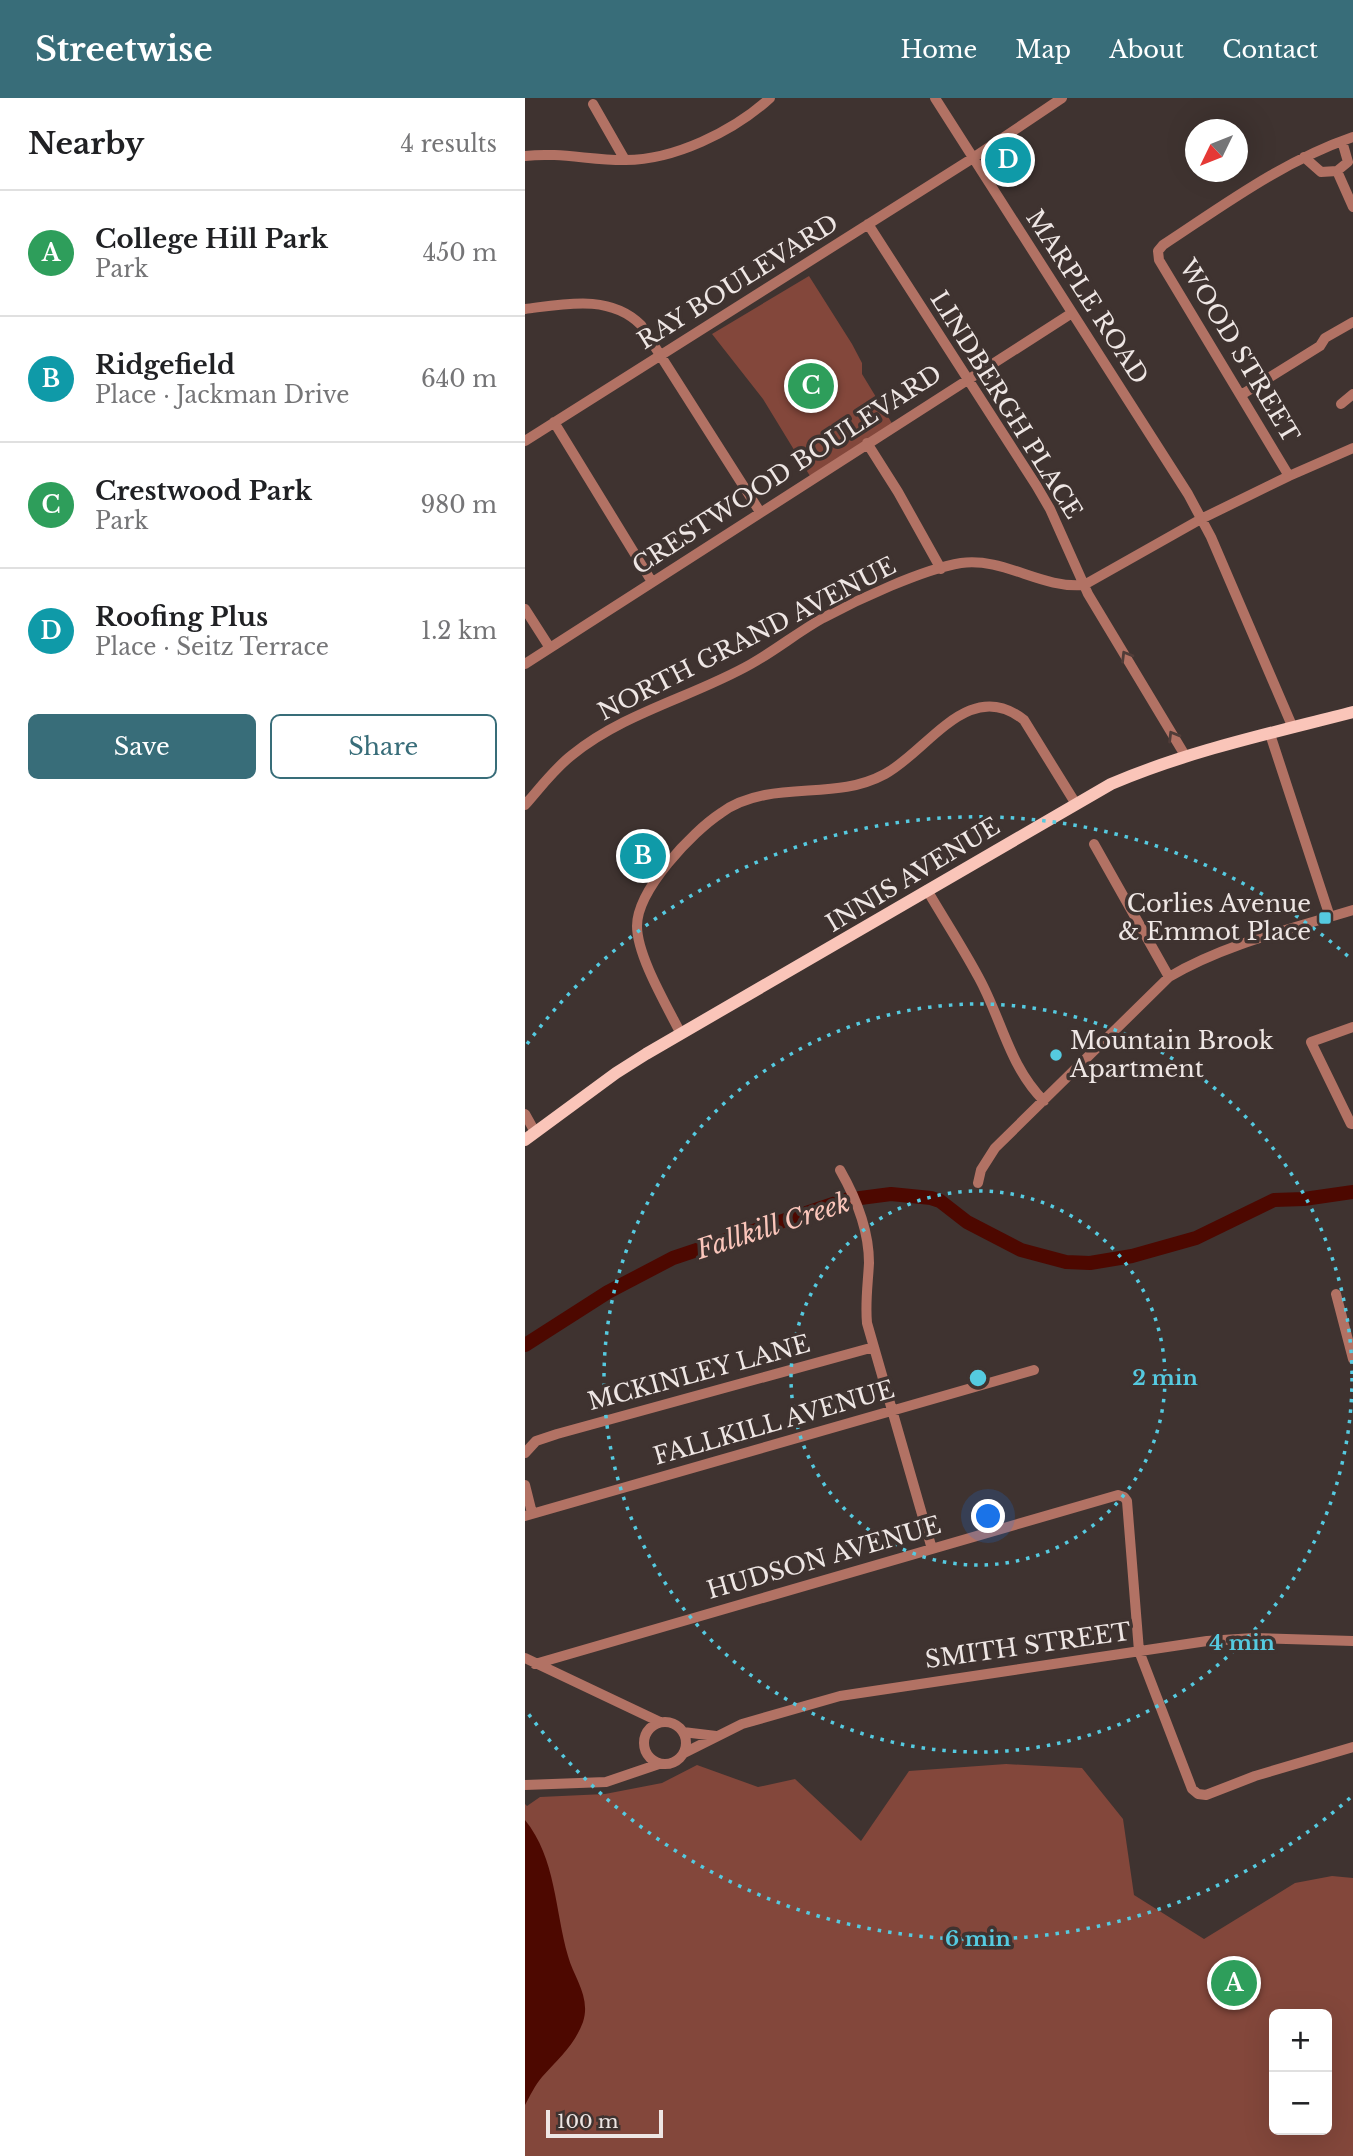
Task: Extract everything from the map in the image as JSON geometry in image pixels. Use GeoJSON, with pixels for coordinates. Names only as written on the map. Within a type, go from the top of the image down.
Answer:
{"type":"FeatureCollection","features":[{"type":"Feature","properties":{"kind":"main road","name":"INNIS AVENUE"},"geometry":{"type":"LineString","coordinates":[[530,1136],[616,1073],[1076,804],[1146,769],[1353,712]]}},
{"type":"Feature","properties":{"kind":"street"},"geometry":{"type":"LineString","coordinates":[[525,156],[571,155],[625,160],[659,155],[701,142],[738,124],[770,98]]}},
{"type":"Feature","properties":{"kind":"street","name":"MARPLE ROAD"},"geometry":{"type":"LineString","coordinates":[[935,98],[1169,463],[1202,519],[1293,728]]}},
{"type":"Feature","properties":{"kind":"street","name":"RAY BOULEVARD"},"geometry":{"type":"LineString","coordinates":[[525,441],[973,158],[1062,98]]}},
{"type":"Feature","properties":{"kind":"street"},"geometry":{"type":"LineString","coordinates":[[593,104],[625,160]]}},
{"type":"Feature","properties":{"kind":"street","name":"WOOD STREET"},"geometry":{"type":"LineString","coordinates":[[1289,475],[1159,260],[1158,251],[1163,245],[1260,181],[1304,157],[1353,137]]}},
{"type":"Feature","properties":{"kind":"street"},"geometry":{"type":"LineString","coordinates":[[1304,157],[1321,172],[1337,171],[1348,162],[1342,141]]}},
{"type":"Feature","properties":{"kind":"street"},"geometry":{"type":"LineString","coordinates":[[1337,171],[1353,206]]}},
{"type":"Feature","properties":{"kind":"street","name":"LINDBERGH PLACE"},"geometry":{"type":"LineString","coordinates":[[868,224],[1050,509],[1084,585],[1186,757]]}},
{"type":"Feature","properties":{"kind":"street"},"geometry":{"type":"LineString","coordinates":[[525,309],[594,304],[613,306],[630,314],[661,356],[759,512]]}},
{"type":"Feature","properties":{"kind":"street","name":"CRESTWOOD BOULEVARD"},"geometry":{"type":"LineString","coordinates":[[525,664],[1072,313]]}},
{"type":"Feature","properties":{"kind":"street"},"geometry":{"type":"LineString","coordinates":[[1241,396],[1353,322]]}},
{"type":"Feature","properties":{"kind":"street"},"geometry":{"type":"LineString","coordinates":[[1341,404],[1353,394]]}},
{"type":"Feature","properties":{"kind":"street"},"geometry":{"type":"LineString","coordinates":[[554,422],[652,582]]}},
{"type":"Feature","properties":{"kind":"street"},"geometry":{"type":"LineString","coordinates":[[867,443],[941,569]]}},
{"type":"Feature","properties":{"kind":"street"},"geometry":{"type":"LineString","coordinates":[[1084,585],[1202,519],[1289,475],[1353,448]]}},
{"type":"Feature","properties":{"kind":"street","name":"NORTH GRAND AVENUE"},"geometry":{"type":"LineString","coordinates":[[525,805],[573,754],[610,730],[749,665],[822,619],[869,597],[961,563],[990,563],[1064,586],[1084,585]]}},
{"type":"Feature","properties":{"kind":"street"},"geometry":{"type":"LineString","coordinates":[[525,609],[550,648]]}},
{"type":"Feature","properties":{"kind":"street"},"geometry":{"type":"LineString","coordinates":[[681,1034],[638,940],[638,914],[652,887],[677,853],[720,813],[736,804],[765,795],[839,790],[874,780],[902,762],[957,715],[978,708],[1005,710],[1024,720],[1076,804]]}},
{"type":"Feature","properties":{"kind":"street"},"geometry":{"type":"LineString","coordinates":[[1270,734],[1330,917]]}},
{"type":"Feature","properties":{"kind":"street"},"geometry":{"type":"LineString","coordinates":[[1094,844],[1169,977]]}},
{"type":"Feature","properties":{"kind":"street"},"geometry":{"type":"LineString","coordinates":[[927,890],[979,978],[1018,1070],[1044,1101]]}},
{"type":"Feature","properties":{"kind":"street"},"geometry":{"type":"LineString","coordinates":[[978,1182],[986,1159],[1169,977],[1189,965],[1246,943],[1353,909]]}},
{"type":"Feature","properties":{"kind":"street"},"geometry":{"type":"LineString","coordinates":[[1352,1124],[1311,1042],[1353,1027]]}},
{"type":"Feature","properties":{"kind":"street"},"geometry":{"type":"LineString","coordinates":[[525,1114],[530,1136]]}},
{"type":"Feature","properties":{"kind":"street"},"geometry":{"type":"LineString","coordinates":[[840,1170],[853,1192],[867,1238],[867,1323],[932,1549]]}},
{"type":"Feature","properties":{"kind":"street"},"geometry":{"type":"LineString","coordinates":[[1336,1294],[1353,1359]]}},
{"type":"Feature","properties":{"kind":"street","name":"MCKINLEY LANE"},"geometry":{"type":"LineString","coordinates":[[525,1453],[536,1441],[874,1347]]}},
{"type":"Feature","properties":{"kind":"street","name":"FALLKILL AVENUE"},"geometry":{"type":"LineString","coordinates":[[529,1515],[1034,1370]]}},
{"type":"Feature","properties":{"kind":"street"},"geometry":{"type":"LineString","coordinates":[[525,1485],[529,1515]]}},
{"type":"Feature","properties":{"kind":"street","name":"HUDSON AVENUE"},"geometry":{"type":"LineString","coordinates":[[535,1664],[1118,1495],[1127,1501],[1139,1651]]}},
{"type":"Feature","properties":{"kind":"street","name":"SMITH STREET"},"geometry":{"type":"LineString","coordinates":[[684,1753],[753,1720],[840,1696],[1231,1639],[1353,1641]]}},
{"type":"Feature","properties":{"kind":"street"},"geometry":{"type":"LineString","coordinates":[[1139,1651],[1188,1781],[1198,1794],[1206,1794],[1255,1776],[1353,1747]]}},
{"type":"Feature","properties":{"kind":"street"},"geometry":{"type":"LineString","coordinates":[[525,1658],[627,1708],[660,1722],[673,1723],[683,1732],[687,1742],[684,1753],[674,1763],[659,1764],[606,1782],[525,1785]]}},
{"type":"Feature","properties":{"kind":"street"},"geometry":{"type":"LineString","coordinates":[[627,1708],[646,1732]]}},
{"type":"Feature","properties":{"kind":"street"},"geometry":{"type":"LineString","coordinates":[[633,1773],[645,1752],[646,1732],[660,1722]]}},
{"type":"Feature","properties":{"kind":"street"},"geometry":{"type":"LineString","coordinates":[[683,1732],[717,1736]]}},
{"type":"Feature","properties":{"kind":"street"},"geometry":{"type":"LineString","coordinates":[[645,1752],[659,1764]]}},
{"type":"Feature","properties":{"kind":"shaded area"},"geometry":{"type":"Polygon","coordinates":[[[809,276],[852,344],[862,363],[862,374],[893,425],[810,476],[763,399],[712,334],[809,276]]]}},
{"type":"Feature","properties":{"kind":"shaded area"},"geometry":{"type":"Polygon","coordinates":[[[1006,1764],[1082,1768],[1123,1819],[1134,1895],[1204,1939],[1295,1883],[1332,1876],[1353,1878],[1353,2156],[525,2156],[525,1804],[527,1806],[540,1797],[605,1794],[662,1783],[697,1765],[758,1787],[795,1779],[861,1841],[909,1771],[1006,1764]]]}},
{"type":"Feature","properties":{"kind":"shaded area"},"geometry":{"type":"Polygon","coordinates":[[[525,1820],[543,1851],[549,1868],[564,1939],[581,1988],[585,2013],[575,2038],[539,2080],[525,2105],[525,1820]]]}},
{"type":"Feature","properties":{"kind":"waterway","name":"Fallkill Creek"},"geometry":{"type":"LineString","coordinates":[[525,1345],[608,1292],[673,1258],[845,1200],[891,1194],[931,1198],[940,1201],[967,1222],[1021,1250],[1066,1262],[1090,1263],[1132,1256],[1196,1238],[1274,1200],[1353,1192]]}},
{"type":"Feature","properties":{"kind":"place","name":"Roofing Plus"},"geometry":{"type":"Point","coordinates":[1008,160]}},
{"type":"Feature","properties":{"kind":"place","name":"Crestwood Park"},"geometry":{"type":"Point","coordinates":[811,386]}},
{"type":"Feature","properties":{"kind":"place","name":"Ridgefield"},"geometry":{"type":"Point","coordinates":[643,856]}},
{"type":"Feature","properties":{"kind":"place","name":"Corlies Avenue & Emmot Place"},"geometry":{"type":"Point","coordinates":[1325,918]}},
{"type":"Feature","properties":{"kind":"place","name":"Mountain Brook Apartment"},"geometry":{"type":"Point","coordinates":[1056,1055]}},
{"type":"Feature","properties":{"kind":"place","name":"College Hill Park"},"geometry":{"type":"Point","coordinates":[1234,1983]}}]}
